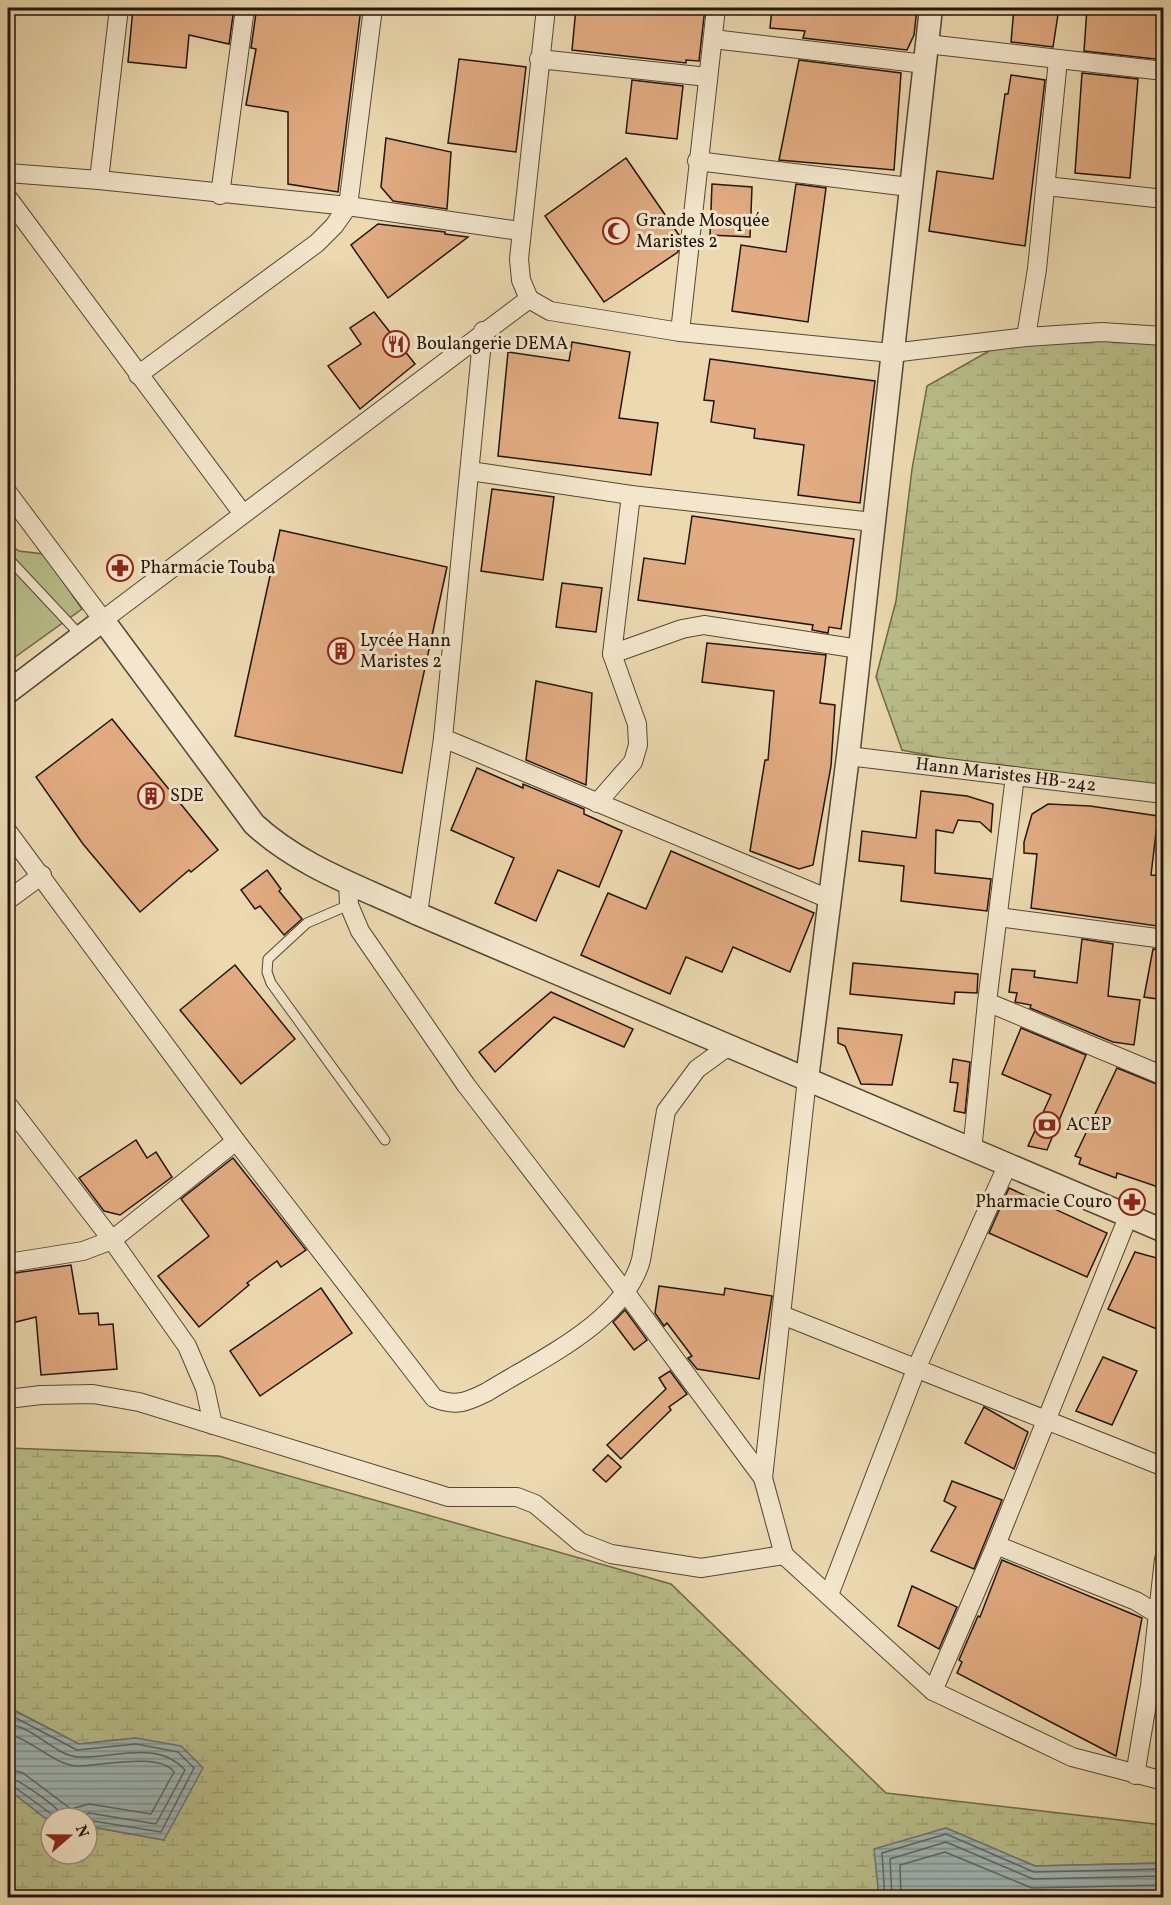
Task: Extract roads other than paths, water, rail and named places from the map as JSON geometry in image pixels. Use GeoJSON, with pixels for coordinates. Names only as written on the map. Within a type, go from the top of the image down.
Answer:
{"type":"FeatureCollection","features":[{"type":"Feature","properties":{"kind":"street"},"geometry":{"type":"LineString","coordinates":[[99,180],[119,8]]}},
{"type":"Feature","properties":{"kind":"street"},"geometry":{"type":"LineString","coordinates":[[220,195],[246,8]]}},
{"type":"Feature","properties":{"kind":"street"},"geometry":{"type":"LineString","coordinates":[[138,375],[317,243],[334,226],[348,206],[373,8]]}},
{"type":"Feature","properties":{"kind":"street"},"geometry":{"type":"LineString","coordinates":[[546,8],[520,231],[521,280],[529,299],[550,311],[680,332],[892,352],[1026,337],[1102,332],[1164,336]]}},
{"type":"Feature","properties":{"kind":"street"},"geometry":{"type":"LineString","coordinates":[[680,332],[697,161],[716,8]]}},
{"type":"Feature","properties":{"kind":"street"},"geometry":{"type":"LineString","coordinates":[[763,1478],[807,1079],[848,756],[909,187],[931,8]]}},
{"type":"Feature","properties":{"kind":"street"},"geometry":{"type":"LineString","coordinates":[[713,39],[926,54],[1058,60],[1164,71]]}},
{"type":"Feature","properties":{"kind":"street"},"geometry":{"type":"LineString","coordinates":[[539,60],[708,77]]}},
{"type":"Feature","properties":{"kind":"street"},"geometry":{"type":"LineString","coordinates":[[1026,337],[1046,186],[1058,60]]}},
{"type":"Feature","properties":{"kind":"street"},"geometry":{"type":"LineString","coordinates":[[697,161],[909,187]]}},
{"type":"Feature","properties":{"kind":"street"},"geometry":{"type":"LineString","coordinates":[[8,173],[99,180],[220,195],[348,206],[520,231]]}},
{"type":"Feature","properties":{"kind":"street"},"geometry":{"type":"LineString","coordinates":[[1046,186],[1164,199]]}},
{"type":"Feature","properties":{"kind":"street"},"geometry":{"type":"LineString","coordinates":[[8,198],[243,514]]}},
{"type":"Feature","properties":{"kind":"street"},"geometry":{"type":"LineString","coordinates":[[8,692],[483,331],[529,299]]}},
{"type":"Feature","properties":{"kind":"street"},"geometry":{"type":"LineString","coordinates":[[418,914],[443,738],[483,331]]}},
{"type":"Feature","properties":{"kind":"street"},"geometry":{"type":"LineString","coordinates":[[470,471],[631,495],[873,522]]}},
{"type":"Feature","properties":{"kind":"street"},"geometry":{"type":"LineString","coordinates":[[8,492],[254,824],[276,845],[300,860],[418,914],[730,1045],[1164,1232]]}},
{"type":"Feature","properties":{"kind":"street"},"geometry":{"type":"LineString","coordinates":[[597,803],[633,762],[638,745],[637,724],[612,654],[631,495]]}},
{"type":"Feature","properties":{"kind":"street"},"geometry":{"type":"LineString","coordinates":[[612,654],[682,629],[704,625],[859,649]]}},
{"type":"Feature","properties":{"kind":"street"},"geometry":{"type":"LineString","coordinates":[[443,738],[829,899]]}},
{"type":"Feature","properties":{"kind":"street","name":"Hann Maristes HB-242"},"geometry":{"type":"LineString","coordinates":[[848,756],[1164,794]]}},
{"type":"Feature","properties":{"kind":"street"},"geometry":{"type":"LineString","coordinates":[[972,1151],[987,1002],[1015,776]]}},
{"type":"Feature","properties":{"kind":"street"},"geometry":{"type":"LineString","coordinates":[[8,832],[42,875],[236,1141],[434,1398],[449,1404],[469,1401],[487,1392],[598,1323],[626,1293],[636,1279],[641,1260],[666,1111],[697,1069],[730,1045]]}},
{"type":"Feature","properties":{"kind":"street"},"geometry":{"type":"LineString","coordinates":[[8,900],[42,875]]}},
{"type":"Feature","properties":{"kind":"street"},"geometry":{"type":"LineString","coordinates":[[348,881],[349,904],[360,931],[466,1085],[626,1293],[763,1478],[784,1555],[933,1691],[1072,1757],[1164,1781]]}},
{"type":"Feature","properties":{"kind":"street"},"geometry":{"type":"LineString","coordinates":[[998,917],[1164,939]]}},
{"type":"Feature","properties":{"kind":"street"},"geometry":{"type":"LineString","coordinates":[[987,1002],[1164,1076]]}},
{"type":"Feature","properties":{"kind":"street"},"geometry":{"type":"LineString","coordinates":[[8,1105],[112,1240],[187,1346],[205,1388],[213,1425]]}},
{"type":"Feature","properties":{"kind":"street"},"geometry":{"type":"LineString","coordinates":[[8,1263],[83,1251],[112,1240],[236,1141]]}},
{"type":"Feature","properties":{"kind":"street"},"geometry":{"type":"LineString","coordinates":[[829,1595],[916,1367],[1007,1166]]}},
{"type":"Feature","properties":{"kind":"street"},"geometry":{"type":"LineString","coordinates":[[933,1691],[996,1545],[1128,1217]]}},
{"type":"Feature","properties":{"kind":"street"},"geometry":{"type":"LineString","coordinates":[[782,1315],[1164,1467]]}},
{"type":"Feature","properties":{"kind":"street"},"geometry":{"type":"LineString","coordinates":[[8,1399],[41,1395],[93,1394],[139,1402],[448,1497],[517,1497],[535,1504],[580,1542],[611,1554],[701,1568],[784,1555]]}},
{"type":"Feature","properties":{"kind":"street"},"geometry":{"type":"LineString","coordinates":[[996,1545],[1136,1600],[1160,1616]]}},
{"type":"Feature","properties":{"kind":"street"},"geometry":{"type":"LineString","coordinates":[[1135,1775],[1160,1616],[1164,1559]]}},
{"type":"Feature","properties":{"kind":"lane"},"geometry":{"type":"LineString","coordinates":[[8,558],[81,636]]}},
{"type":"Feature","properties":{"kind":"lane"},"geometry":{"type":"LineString","coordinates":[[349,904],[307,923],[268,959],[267,972],[271,983],[385,1140]]}},
{"type":"Feature","properties":{"kind":"water"},"geometry":{"type":"Polygon","coordinates":[[[11,1709],[79,1744],[136,1738],[181,1746],[203,1768],[164,1840],[99,1828],[99,1806],[39,1806],[39,1813],[8,1789],[8,1715],[11,1709]]]}},
{"type":"Feature","properties":{"kind":"water"},"geometry":{"type":"Polygon","coordinates":[[[946,1828],[1035,1866],[1163,1863],[1163,1897],[879,1897],[874,1849],[946,1828]]]}},
{"type":"Feature","properties":{"kind":"place","name":"Grande Mosquée Maristes 2"},"geometry":{"type":"Point","coordinates":[616,231]}},
{"type":"Feature","properties":{"kind":"place","name":"Boulangerie DEMA"},"geometry":{"type":"Point","coordinates":[396,344]}},
{"type":"Feature","properties":{"kind":"place","name":"Pharmacie Touba"},"geometry":{"type":"Point","coordinates":[120,568]}},
{"type":"Feature","properties":{"kind":"place","name":"Lycée Hann Maristes 2"},"geometry":{"type":"Point","coordinates":[341,651]}},
{"type":"Feature","properties":{"kind":"place","name":"SDE"},"geometry":{"type":"Point","coordinates":[151,796]}},
{"type":"Feature","properties":{"kind":"place","name":"ACEP"},"geometry":{"type":"Point","coordinates":[1047,1125]}},
{"type":"Feature","properties":{"kind":"place","name":"Pharmacie Couro"},"geometry":{"type":"Point","coordinates":[1132,1202]}}]}
